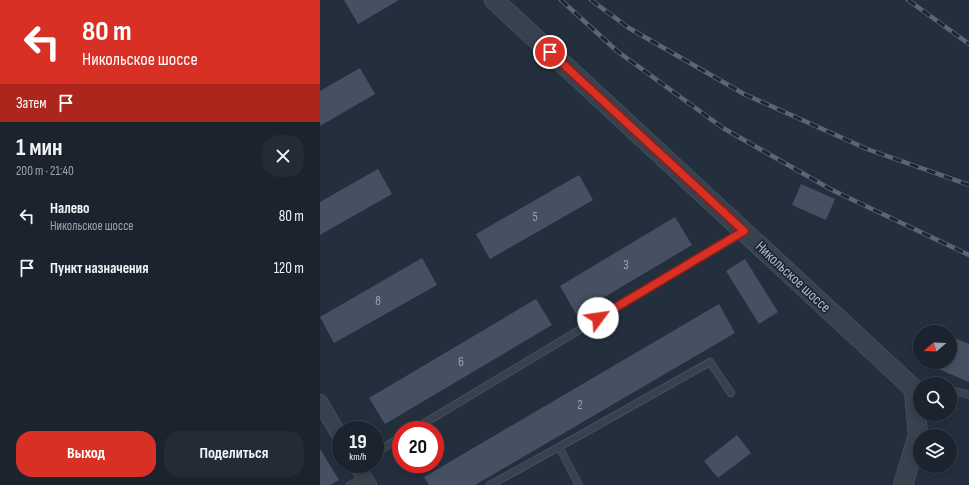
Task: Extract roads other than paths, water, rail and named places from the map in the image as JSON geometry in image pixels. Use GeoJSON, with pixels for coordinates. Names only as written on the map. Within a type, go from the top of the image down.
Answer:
{"type":"FeatureCollection","features":[{"type":"Feature","properties":{"kind":"street","name":"Никольское шоссе"},"geometry":{"type":"LineString","coordinates":[[494,0],[913,385]]}},
{"type":"Feature","properties":{"kind":"street"},"geometry":{"type":"LineString","coordinates":[[320,402],[332,423]]}},
{"type":"Feature","properties":{"kind":"street","name":"Никольское шоссе"},"geometry":{"type":"LineString","coordinates":[[903,485],[918,435],[918,421]]}},
{"type":"Feature","properties":{"kind":"lane"},"geometry":{"type":"LineString","coordinates":[[428,421],[744,231]]}},
{"type":"Feature","properties":{"kind":"lane"},"geometry":{"type":"LineString","coordinates":[[490,485],[710,362],[731,393]]}},
{"type":"Feature","properties":{"kind":"lane"},"geometry":{"type":"LineString","coordinates":[[957,392],[969,395]]}},
{"type":"Feature","properties":{"kind":"lane"},"geometry":{"type":"LineString","coordinates":[[559,447],[579,485]]}},
{"type":"Feature","properties":{"kind":"lane"},"geometry":{"type":"LineString","coordinates":[[350,485],[367,481]]}},
{"type":"Feature","properties":{"kind":"railway"},"geometry":{"type":"LineString","coordinates":[[561,0],[617,51],[723,128],[832,190],[969,255]]}},
{"type":"Feature","properties":{"kind":"railway"},"geometry":{"type":"LineString","coordinates":[[591,0],[629,28],[744,94],[867,149],[969,185]]}},
{"type":"Feature","properties":{"kind":"railway"},"geometry":{"type":"LineString","coordinates":[[908,0],[969,44]]}}]}
